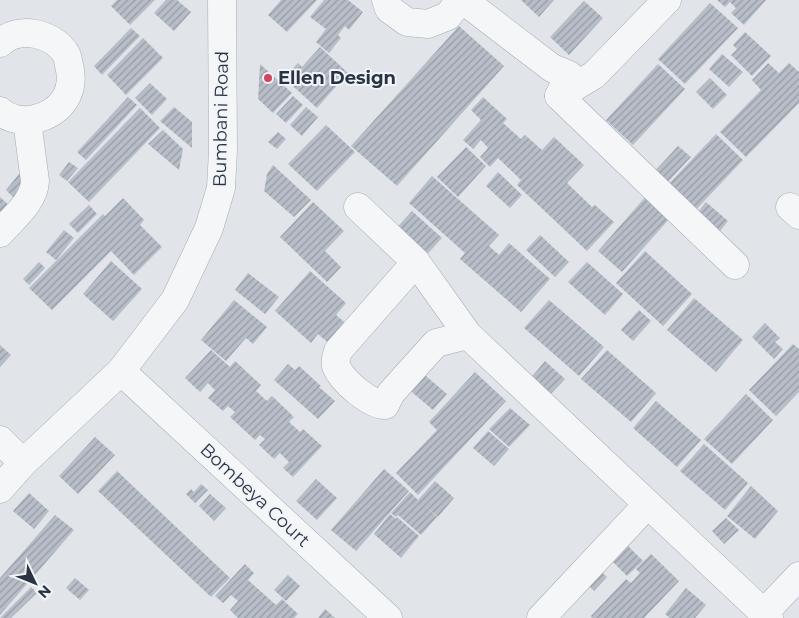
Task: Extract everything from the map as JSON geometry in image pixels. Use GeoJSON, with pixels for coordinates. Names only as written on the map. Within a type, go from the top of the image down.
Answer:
{"type":"FeatureCollection","features":[{"type":"Feature","properties":{"kind":"street","name":"Bumbani Road"},"geometry":{"type":"LineString","coordinates":[[0,489],[23,464],[121,371],[175,300],[209,228],[221,188],[223,150],[222,0]]}},
{"type":"Feature","properties":{"kind":"street"},"geometry":{"type":"LineString","coordinates":[[386,0],[389,9],[406,22],[428,24],[448,16],[462,0],[552,68],[569,76],[559,96]]}},
{"type":"Feature","properties":{"kind":"street"},"geometry":{"type":"LineString","coordinates":[[559,96],[594,75],[667,0]]}},
{"type":"Feature","properties":{"kind":"street"},"geometry":{"type":"LineString","coordinates":[[0,43],[6,38],[28,32],[50,38],[66,55],[72,77],[66,100],[49,116],[26,122],[4,115],[0,111]]}},
{"type":"Feature","properties":{"kind":"street"},"geometry":{"type":"LineString","coordinates":[[559,96],[735,265]]}},
{"type":"Feature","properties":{"kind":"street"},"geometry":{"type":"LineString","coordinates":[[0,233],[30,199],[34,190],[35,181],[26,122]]}},
{"type":"Feature","properties":{"kind":"street"},"geometry":{"type":"LineString","coordinates":[[358,207],[416,262],[468,335],[647,505],[767,615],[799,576]]}},
{"type":"Feature","properties":{"kind":"street"},"geometry":{"type":"LineString","coordinates":[[416,262],[338,351],[335,360],[336,367],[343,378],[374,403],[385,405],[391,393],[436,343],[468,335]]}},
{"type":"Feature","properties":{"kind":"street","name":"Bombeya Court"},"geometry":{"type":"LineString","coordinates":[[121,371],[388,618]]}},
{"type":"Feature","properties":{"kind":"street"},"geometry":{"type":"LineString","coordinates":[[0,440],[23,464]]}},
{"type":"Feature","properties":{"kind":"street"},"geometry":{"type":"LineString","coordinates":[[541,618],[647,505]]}},
{"type":"Feature","properties":{"kind":"building"},"geometry":{"type":"Polygon","coordinates":[[[117,0],[155,0],[130,25],[111,6],[117,0]]]}},
{"type":"Feature","properties":{"kind":"building"},"geometry":{"type":"Polygon","coordinates":[[[166,0],[177,0],[191,12],[174,31],[154,13],[166,0]]]}},
{"type":"Feature","properties":{"kind":"building"},"geometry":{"type":"Polygon","coordinates":[[[281,0],[317,0],[287,32],[268,15],[281,0]]]}},
{"type":"Feature","properties":{"kind":"building"},"geometry":{"type":"Polygon","coordinates":[[[324,0],[348,0],[363,12],[349,30],[345,26],[338,35],[341,38],[329,53],[316,42],[326,29],[310,17],[324,0]]]}},
{"type":"Feature","properties":{"kind":"building"},"geometry":{"type":"Polygon","coordinates":[[[521,0],[554,0],[539,17],[521,0]]]}},
{"type":"Feature","properties":{"kind":"building"},"geometry":{"type":"Polygon","coordinates":[[[717,0],[766,0],[744,25],[731,13],[736,8],[730,2],[725,7],[717,0]]]}},
{"type":"Feature","properties":{"kind":"building"},"geometry":{"type":"Polygon","coordinates":[[[584,1],[603,18],[569,55],[550,37],[584,1]]]}},
{"type":"Feature","properties":{"kind":"building"},"geometry":{"type":"Polygon","coordinates":[[[710,3],[738,28],[685,84],[658,59],[710,3]]]}},
{"type":"Feature","properties":{"kind":"building"},"geometry":{"type":"Polygon","coordinates":[[[459,26],[504,66],[397,186],[351,146],[459,26]]]}},
{"type":"Feature","properties":{"kind":"building"},"geometry":{"type":"Polygon","coordinates":[[[131,28],[140,36],[102,75],[94,66],[131,28]]]}},
{"type":"Feature","properties":{"kind":"building"},"geometry":{"type":"Polygon","coordinates":[[[745,32],[771,56],[752,76],[731,55],[737,49],[733,45],[745,32]]]}},
{"type":"Feature","properties":{"kind":"building"},"geometry":{"type":"Polygon","coordinates":[[[143,38],[163,58],[126,95],[107,75],[143,38]]]}},
{"type":"Feature","properties":{"kind":"building"},"geometry":{"type":"Polygon","coordinates":[[[320,47],[348,73],[317,108],[284,78],[298,63],[302,67],[320,47]]]}},
{"type":"Feature","properties":{"kind":"building"},"geometry":{"type":"Polygon","coordinates":[[[722,54],[743,72],[729,87],[709,69],[722,54]]]}},
{"type":"Feature","properties":{"kind":"building"},"geometry":{"type":"Polygon","coordinates":[[[768,63],[779,73],[789,63],[799,72],[799,103],[746,157],[720,132],[761,90],[752,80],[768,63]]]}},
{"type":"Feature","properties":{"kind":"building","name":"Ellen Design"},"geometry":{"type":"Polygon","coordinates":[[[260,64],[292,93],[273,113],[258,99],[260,64]]]}},
{"type":"Feature","properties":{"kind":"building"},"geometry":{"type":"Polygon","coordinates":[[[658,64],[685,89],[633,145],[606,120],[658,64]]]}},
{"type":"Feature","properties":{"kind":"building"},"geometry":{"type":"Polygon","coordinates":[[[710,78],[727,95],[713,109],[696,92],[710,78]]]}},
{"type":"Feature","properties":{"kind":"building"},"geometry":{"type":"Polygon","coordinates":[[[150,83],[167,99],[152,115],[135,98],[150,83]]]}},
{"type":"Feature","properties":{"kind":"building"},"geometry":{"type":"Polygon","coordinates":[[[293,96],[303,105],[286,123],[276,114],[293,96]]]}},
{"type":"Feature","properties":{"kind":"building"},"geometry":{"type":"Polygon","coordinates":[[[128,97],[137,105],[86,160],[77,152],[128,97]]]}},
{"type":"Feature","properties":{"kind":"building"},"geometry":{"type":"Polygon","coordinates":[[[483,97],[507,119],[503,123],[521,139],[525,135],[542,150],[554,137],[584,165],[567,183],[592,207],[595,205],[614,222],[587,251],[517,185],[521,180],[498,158],[490,167],[480,157],[488,148],[481,140],[473,149],[463,140],[481,120],[471,110],[483,97]]]}},
{"type":"Feature","properties":{"kind":"building"},"geometry":{"type":"Polygon","coordinates":[[[174,107],[192,122],[192,148],[160,121],[174,107]]]}},
{"type":"Feature","properties":{"kind":"building"},"geometry":{"type":"Polygon","coordinates":[[[306,107],[318,117],[302,136],[290,125],[306,107]]]}},
{"type":"Feature","properties":{"kind":"building"},"geometry":{"type":"Polygon","coordinates":[[[140,108],[160,128],[89,202],[68,182],[140,108]]]}},
{"type":"Feature","properties":{"kind":"building"},"geometry":{"type":"Polygon","coordinates":[[[326,125],[355,152],[317,191],[288,164],[326,125]]]}},
{"type":"Feature","properties":{"kind":"building"},"geometry":{"type":"Polygon","coordinates":[[[163,130],[183,149],[179,170],[148,144],[163,130]]]}},
{"type":"Feature","properties":{"kind":"building"},"geometry":{"type":"Polygon","coordinates":[[[278,132],[286,139],[277,149],[268,142],[278,132]]]}},
{"type":"Feature","properties":{"kind":"building"},"geometry":{"type":"Polygon","coordinates":[[[716,134],[743,160],[690,216],[663,190],[716,134]]]}},
{"type":"Feature","properties":{"kind":"building"},"geometry":{"type":"Polygon","coordinates":[[[678,146],[691,157],[666,184],[654,172],[678,146]]]}},
{"type":"Feature","properties":{"kind":"building"},"geometry":{"type":"Polygon","coordinates":[[[466,147],[486,166],[458,197],[437,177],[466,147]]]}},
{"type":"Feature","properties":{"kind":"building"},"geometry":{"type":"Polygon","coordinates":[[[69,162],[78,168],[67,181],[59,175],[69,162]]]}},
{"type":"Feature","properties":{"kind":"building"},"geometry":{"type":"Polygon","coordinates":[[[273,165],[311,200],[294,217],[264,191],[267,174],[273,165]]]}},
{"type":"Feature","properties":{"kind":"building"},"geometry":{"type":"Polygon","coordinates":[[[498,172],[522,195],[510,208],[486,186],[498,172]]]}},
{"type":"Feature","properties":{"kind":"building"},"geometry":{"type":"Polygon","coordinates":[[[19,174],[23,177],[18,202],[6,190],[19,174]]]}},
{"type":"Feature","properties":{"kind":"building"},"geometry":{"type":"Polygon","coordinates":[[[432,176],[499,235],[489,246],[499,255],[509,243],[550,279],[521,312],[460,259],[465,253],[409,203],[432,176]]]}},
{"type":"Feature","properties":{"kind":"building"},"geometry":{"type":"Polygon","coordinates":[[[647,195],[671,217],[622,272],[598,251],[647,195]]]}},
{"type":"Feature","properties":{"kind":"building"},"geometry":{"type":"Polygon","coordinates":[[[0,197],[12,208],[0,221],[0,197]]]}},
{"type":"Feature","properties":{"kind":"building"},"geometry":{"type":"Polygon","coordinates":[[[123,198],[144,220],[140,225],[162,247],[134,275],[111,251],[52,310],[29,288],[103,214],[105,216],[123,198]]]}},
{"type":"Feature","properties":{"kind":"building"},"geometry":{"type":"Polygon","coordinates":[[[313,202],[344,231],[325,251],[341,267],[327,282],[280,237],[313,202]]]}},
{"type":"Feature","properties":{"kind":"building"},"geometry":{"type":"Polygon","coordinates":[[[706,202],[728,221],[716,236],[694,217],[706,202]]]}},
{"type":"Feature","properties":{"kind":"building"},"geometry":{"type":"Polygon","coordinates":[[[89,205],[97,214],[78,233],[69,224],[89,205]]]}},
{"type":"Feature","properties":{"kind":"building"},"geometry":{"type":"Polygon","coordinates":[[[412,211],[442,238],[421,261],[391,234],[412,211]]]}},
{"type":"Feature","properties":{"kind":"building"},"geometry":{"type":"Polygon","coordinates":[[[64,230],[74,238],[56,260],[46,252],[64,230]]]}},
{"type":"Feature","properties":{"kind":"building"},"geometry":{"type":"Polygon","coordinates":[[[540,235],[569,262],[555,277],[526,250],[540,235]]]}},
{"type":"Feature","properties":{"kind":"building"},"geometry":{"type":"Polygon","coordinates":[[[645,251],[692,294],[663,326],[616,283],[645,251]]]}},
{"type":"Feature","properties":{"kind":"building"},"geometry":{"type":"Polygon","coordinates":[[[111,261],[142,289],[113,321],[83,294],[111,261]]]}},
{"type":"Feature","properties":{"kind":"building"},"geometry":{"type":"Polygon","coordinates":[[[39,262],[45,268],[29,285],[23,279],[39,262]]]}},
{"type":"Feature","properties":{"kind":"building"},"geometry":{"type":"Polygon","coordinates":[[[587,262],[623,294],[605,315],[568,282],[587,262]]]}},
{"type":"Feature","properties":{"kind":"building"},"geometry":{"type":"Polygon","coordinates":[[[310,271],[346,303],[336,315],[348,325],[331,345],[318,334],[311,343],[275,311],[310,271]]]}},
{"type":"Feature","properties":{"kind":"building"},"geometry":{"type":"Polygon","coordinates":[[[248,273],[279,297],[265,314],[235,290],[248,273]]]}},
{"type":"Feature","properties":{"kind":"building"},"geometry":{"type":"Polygon","coordinates":[[[694,298],[743,340],[716,372],[667,330],[694,298]]]}},
{"type":"Feature","properties":{"kind":"building"},"geometry":{"type":"Polygon","coordinates":[[[234,300],[267,327],[253,344],[246,338],[226,361],[201,340],[234,300]]]}},
{"type":"Feature","properties":{"kind":"building"},"geometry":{"type":"Polygon","coordinates":[[[549,300],[604,347],[579,376],[524,328],[549,300]]]}},
{"type":"Feature","properties":{"kind":"building"},"geometry":{"type":"Polygon","coordinates":[[[639,310],[651,321],[633,341],[621,330],[639,310]]]}},
{"type":"Feature","properties":{"kind":"building"},"geometry":{"type":"Polygon","coordinates":[[[765,323],[780,338],[775,342],[783,349],[774,359],[752,337],[765,323]]]}},
{"type":"Feature","properties":{"kind":"building"},"geometry":{"type":"Polygon","coordinates":[[[793,344],[799,349],[799,392],[776,416],[749,390],[793,344]]]}},
{"type":"Feature","properties":{"kind":"building"},"geometry":{"type":"Polygon","coordinates":[[[0,345],[11,355],[0,367],[0,345]]]}},
{"type":"Feature","properties":{"kind":"building"},"geometry":{"type":"Polygon","coordinates":[[[211,350],[230,367],[235,361],[261,385],[256,391],[267,401],[272,396],[294,417],[289,422],[300,432],[303,429],[322,446],[293,477],[283,468],[289,462],[280,453],[274,459],[259,445],[265,439],[260,435],[255,440],[230,417],[235,412],[228,406],[223,411],[208,398],[215,390],[208,383],[200,392],[185,378],[211,350]]]}},
{"type":"Feature","properties":{"kind":"building"},"geometry":{"type":"Polygon","coordinates":[[[607,350],[656,393],[631,422],[581,379],[607,350]]]}},
{"type":"Feature","properties":{"kind":"building"},"geometry":{"type":"Polygon","coordinates":[[[545,361],[565,379],[548,397],[529,380],[545,361]]]}},
{"type":"Feature","properties":{"kind":"building"},"geometry":{"type":"Polygon","coordinates":[[[288,364],[295,370],[299,366],[335,401],[318,419],[274,380],[288,364]]]}},
{"type":"Feature","properties":{"kind":"building"},"geometry":{"type":"Polygon","coordinates":[[[420,371],[447,394],[433,410],[406,387],[420,371]]]}},
{"type":"Feature","properties":{"kind":"building"},"geometry":{"type":"Polygon","coordinates":[[[475,372],[506,401],[418,495],[396,473],[437,430],[429,422],[475,372]]]}},
{"type":"Feature","properties":{"kind":"building"},"geometry":{"type":"Polygon","coordinates":[[[746,394],[773,420],[732,464],[704,439],[746,394]]]}},
{"type":"Feature","properties":{"kind":"building"},"geometry":{"type":"Polygon","coordinates":[[[656,401],[701,440],[677,467],[633,428],[656,401]]]}},
{"type":"Feature","properties":{"kind":"building"},"geometry":{"type":"Polygon","coordinates":[[[510,408],[530,425],[509,447],[489,429],[510,408]]]}},
{"type":"Feature","properties":{"kind":"building"},"geometry":{"type":"Polygon","coordinates":[[[488,431],[509,449],[494,466],[473,448],[488,431]]]}},
{"type":"Feature","properties":{"kind":"building"},"geometry":{"type":"Polygon","coordinates":[[[95,437],[115,455],[78,494],[59,476],[95,437]]]}},
{"type":"Feature","properties":{"kind":"building"},"geometry":{"type":"Polygon","coordinates":[[[704,444],[748,483],[725,510],[680,471],[704,444]]]}},
{"type":"Feature","properties":{"kind":"building"},"geometry":{"type":"Polygon","coordinates":[[[384,469],[409,491],[356,551],[331,530],[384,469]]]}},
{"type":"Feature","properties":{"kind":"building"},"geometry":{"type":"Polygon","coordinates":[[[117,471],[230,578],[211,597],[98,491],[117,471]]]}},
{"type":"Feature","properties":{"kind":"building"},"geometry":{"type":"Polygon","coordinates":[[[316,479],[337,498],[317,520],[296,501],[316,479]]]}},
{"type":"Feature","properties":{"kind":"building"},"geometry":{"type":"Polygon","coordinates":[[[435,481],[454,498],[438,517],[425,506],[437,517],[421,535],[398,515],[396,517],[391,513],[410,492],[418,500],[435,481]]]}},
{"type":"Feature","properties":{"kind":"building"},"geometry":{"type":"Polygon","coordinates":[[[201,484],[208,490],[195,503],[186,494],[191,489],[194,492],[201,484]]]}},
{"type":"Feature","properties":{"kind":"building"},"geometry":{"type":"Polygon","coordinates":[[[751,486],[778,511],[755,539],[727,516],[751,486]]]}},
{"type":"Feature","properties":{"kind":"building"},"geometry":{"type":"Polygon","coordinates":[[[29,493],[49,511],[34,529],[13,511],[29,493]]]}},
{"type":"Feature","properties":{"kind":"building"},"geometry":{"type":"Polygon","coordinates":[[[210,494],[226,508],[214,521],[199,506],[210,494]]]}},
{"type":"Feature","properties":{"kind":"building"},"geometry":{"type":"Polygon","coordinates":[[[390,514],[396,519],[397,517],[419,536],[401,558],[374,534],[390,514]]]}},
{"type":"Feature","properties":{"kind":"building"},"geometry":{"type":"Polygon","coordinates":[[[55,515],[74,530],[0,615],[0,578],[55,515]]]}},
{"type":"Feature","properties":{"kind":"building"},"geometry":{"type":"Polygon","coordinates":[[[726,518],[739,530],[724,544],[712,531],[726,518]]]}},
{"type":"Feature","properties":{"kind":"building"},"geometry":{"type":"Polygon","coordinates":[[[628,546],[643,561],[627,576],[613,562],[628,546]]]}},
{"type":"Feature","properties":{"kind":"building"},"geometry":{"type":"Polygon","coordinates":[[[651,554],[679,581],[644,618],[592,618],[591,616],[626,579],[631,583],[640,573],[636,569],[651,554]]]}},
{"type":"Feature","properties":{"kind":"building"},"geometry":{"type":"Polygon","coordinates":[[[245,564],[254,573],[248,580],[276,605],[282,599],[298,614],[294,618],[238,618],[230,610],[238,601],[231,595],[223,603],[215,596],[245,564]]]}},
{"type":"Feature","properties":{"kind":"building"},"geometry":{"type":"Polygon","coordinates":[[[596,567],[607,577],[594,591],[583,580],[596,567]]]}},
{"type":"Feature","properties":{"kind":"building"},"geometry":{"type":"Polygon","coordinates":[[[288,575],[300,586],[286,601],[274,590],[288,575]]]}},
{"type":"Feature","properties":{"kind":"building"},"geometry":{"type":"Polygon","coordinates":[[[75,578],[89,590],[80,600],[66,588],[75,578]]]}},
{"type":"Feature","properties":{"kind":"building"},"geometry":{"type":"Polygon","coordinates":[[[31,587],[37,593],[11,618],[0,618],[31,587]]]}},
{"type":"Feature","properties":{"kind":"building"},"geometry":{"type":"Polygon","coordinates":[[[686,588],[706,605],[695,618],[670,618],[665,614],[686,588]]]}},
{"type":"Feature","properties":{"kind":"building"},"geometry":{"type":"Polygon","coordinates":[[[325,609],[335,618],[318,618],[325,609]]]}},
{"type":"Feature","properties":{"kind":"place","name":"Ellen Design"},"geometry":{"type":"Point","coordinates":[268,78]}}]}
